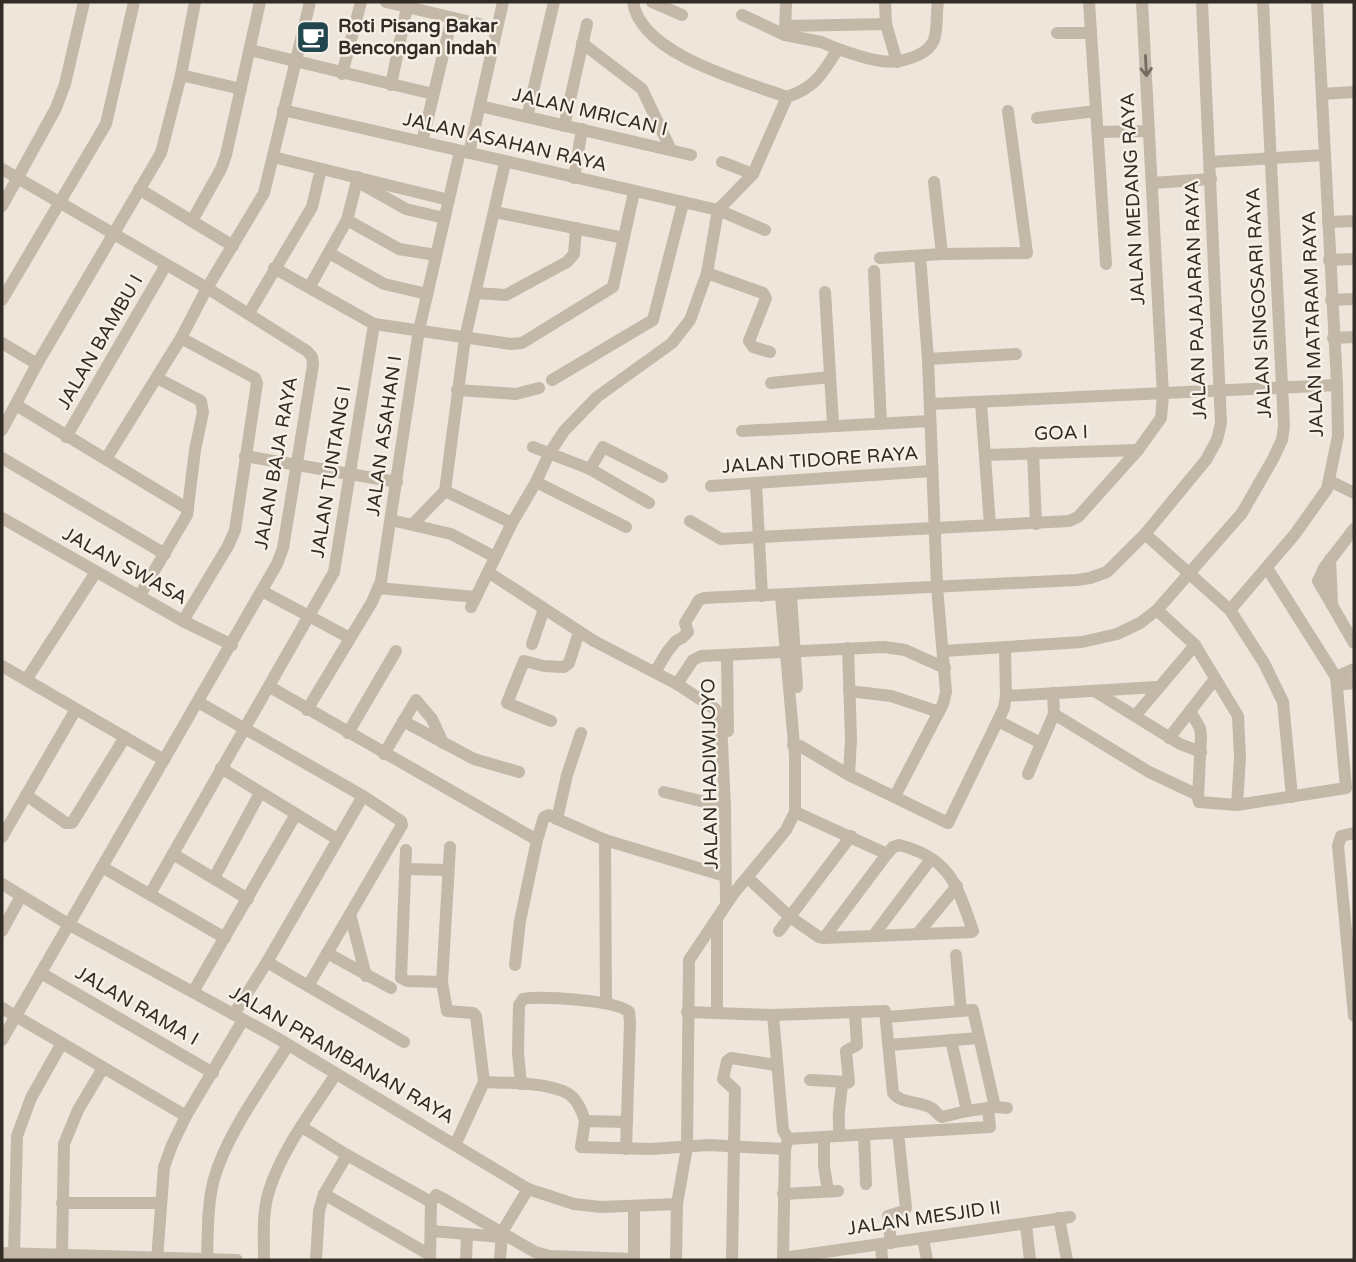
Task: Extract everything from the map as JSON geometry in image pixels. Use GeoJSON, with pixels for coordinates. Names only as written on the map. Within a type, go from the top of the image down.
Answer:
{"type":"FeatureCollection","features":[{"type":"Feature","properties":{"kind":"street"},"geometry":{"type":"LineString","coordinates":[[2,206],[61,96],[84,2]]}},
{"type":"Feature","properties":{"kind":"street"},"geometry":{"type":"LineString","coordinates":[[2,300],[106,124],[134,2]]}},
{"type":"Feature","properties":{"kind":"street"},"geometry":{"type":"LineString","coordinates":[[2,430],[37,364],[164,145],[195,2]]}},
{"type":"Feature","properties":{"kind":"street"},"geometry":{"type":"LineString","coordinates":[[193,219],[221,169],[260,2]]}},
{"type":"Feature","properties":{"kind":"street"},"geometry":{"type":"LineString","coordinates":[[106,459],[181,338],[207,288],[264,193],[310,2]]}},
{"type":"Feature","properties":{"kind":"street"},"geometry":{"type":"LineString","coordinates":[[342,74],[360,2]]}},
{"type":"Feature","properties":{"kind":"street"},"geometry":{"type":"LineString","coordinates":[[386,2],[496,28]]}},
{"type":"Feature","properties":{"kind":"street","name":"JALAN ASAHAN I"},"geometry":{"type":"LineString","coordinates":[[307,709],[378,588],[384,566],[419,330],[444,218],[480,106],[503,2]]}},
{"type":"Feature","properties":{"kind":"street"},"geometry":{"type":"LineString","coordinates":[[527,117],[554,2]]}},
{"type":"Feature","properties":{"kind":"street"},"geometry":{"type":"LineString","coordinates":[[633,2],[640,23],[674,53],[787,97],[803,92],[815,83],[838,49]]}},
{"type":"Feature","properties":{"kind":"street"},"geometry":{"type":"LineString","coordinates":[[652,2],[682,15]]}},
{"type":"Feature","properties":{"kind":"street"},"geometry":{"type":"LineString","coordinates":[[785,30],[786,2]]}},
{"type":"Feature","properties":{"kind":"street"},"geometry":{"type":"LineString","coordinates":[[885,2],[886,24],[897,62]]}},
{"type":"Feature","properties":{"kind":"street"},"geometry":{"type":"LineString","coordinates":[[742,15],[876,61],[897,62],[920,54],[932,44],[938,2]]}},
{"type":"Feature","properties":{"kind":"street"},"geometry":{"type":"LineString","coordinates":[[1089,2],[1106,264]]}},
{"type":"Feature","properties":{"kind":"street","name":"JALAN MEDANG RAYA"},"geometry":{"type":"LineString","coordinates":[[690,522],[721,539],[1069,521],[1078,517],[1139,450],[1161,418],[1163,395],[1142,2]]}},
{"type":"Feature","properties":{"kind":"street","name":"JALAN PAJAJARAN RAYA"},"geometry":{"type":"LineString","coordinates":[[655,672],[671,646],[687,635],[685,622],[699,600],[704,598],[1090,579],[1107,572],[1145,534],[1213,449],[1221,422],[1202,2]]}},
{"type":"Feature","properties":{"kind":"street","name":"JALAN SINGOSARI RAYA"},"geometry":{"type":"LineString","coordinates":[[943,651],[1065,644],[1098,639],[1131,628],[1157,610],[1242,513],[1273,459],[1284,430],[1263,2]]}},
{"type":"Feature","properties":{"kind":"street","name":"JALAN MATARAM RAYA"},"geometry":{"type":"LineString","coordinates":[[1230,610],[1320,500],[1330,481],[1338,436],[1317,2]]}},
{"type":"Feature","properties":{"kind":"street"},"geometry":{"type":"LineString","coordinates":[[391,85],[407,7]]}},
{"type":"Feature","properties":{"kind":"street"},"geometry":{"type":"LineString","coordinates":[[422,142],[452,18]]}},
{"type":"Feature","properties":{"kind":"street"},"geometry":{"type":"LineString","coordinates":[[564,126],[587,24]]}},
{"type":"Feature","properties":{"kind":"street"},"geometry":{"type":"LineString","coordinates":[[785,30],[886,24]]}},
{"type":"Feature","properties":{"kind":"street"},"geometry":{"type":"LineString","coordinates":[[1057,33],[1091,33]]}},
{"type":"Feature","properties":{"kind":"street"},"geometry":{"type":"LineString","coordinates":[[582,44],[642,89],[671,150]]}},
{"type":"Feature","properties":{"kind":"street"},"geometry":{"type":"LineString","coordinates":[[250,50],[433,94]]}},
{"type":"Feature","properties":{"kind":"street"},"geometry":{"type":"LineString","coordinates":[[181,75],[241,89]]}},
{"type":"Feature","properties":{"kind":"street"},"geometry":{"type":"LineString","coordinates":[[1322,94],[1354,92]]}},
{"type":"Feature","properties":{"kind":"street"},"geometry":{"type":"LineString","coordinates":[[378,588],[474,602],[512,523],[564,431],[597,397],[678,337],[690,320],[707,273],[718,210],[753,174],[787,97]]}},
{"type":"Feature","properties":{"kind":"street","name":"JALAN MRICAN I"},"geometry":{"type":"LineString","coordinates":[[480,106],[691,155]]}},
{"type":"Feature","properties":{"kind":"street","name":"JALAN ASAHAN RAYA"},"geometry":{"type":"LineString","coordinates":[[282,110],[718,210],[765,230]]}},
{"type":"Feature","properties":{"kind":"street"},"geometry":{"type":"LineString","coordinates":[[880,258],[1027,253],[1008,111]]}},
{"type":"Feature","properties":{"kind":"street"},"geometry":{"type":"LineString","coordinates":[[1037,117],[1096,111]]}},
{"type":"Feature","properties":{"kind":"street"},"geometry":{"type":"LineString","coordinates":[[574,178],[582,130]]}},
{"type":"Feature","properties":{"kind":"street"},"geometry":{"type":"LineString","coordinates":[[1098,132],[1149,131]]}},
{"type":"Feature","properties":{"kind":"street"},"geometry":{"type":"LineString","coordinates":[[1210,162],[1325,155]]}},
{"type":"Feature","properties":{"kind":"street"},"geometry":{"type":"LineString","coordinates":[[273,157],[449,200]]}},
{"type":"Feature","properties":{"kind":"street"},"geometry":{"type":"LineString","coordinates":[[722,162],[753,174]]}},
{"type":"Feature","properties":{"kind":"street"},"geometry":{"type":"LineString","coordinates":[[413,524],[445,491],[465,338],[505,163]]}},
{"type":"Feature","properties":{"kind":"street","name":"JALAN BAJA RAYA"},"geometry":{"type":"LineString","coordinates":[[2,169],[249,313],[307,351],[312,357],[313,371],[283,548],[232,645],[2,1040]]}},
{"type":"Feature","properties":{"kind":"street"},"geometry":{"type":"LineString","coordinates":[[249,313],[312,207],[321,169]]}},
{"type":"Feature","properties":{"kind":"street"},"geometry":{"type":"LineString","coordinates":[[358,179],[395,203],[415,212],[444,218]]}},
{"type":"Feature","properties":{"kind":"street"},"geometry":{"type":"LineString","coordinates":[[310,286],[347,220],[358,179]]}},
{"type":"Feature","properties":{"kind":"street"},"geometry":{"type":"LineString","coordinates":[[1152,183],[1211,179]]}},
{"type":"Feature","properties":{"kind":"street"},"geometry":{"type":"LineString","coordinates":[[934,182],[943,254]]}},
{"type":"Feature","properties":{"kind":"street"},"geometry":{"type":"LineString","coordinates":[[395,203],[401,188]]}},
{"type":"Feature","properties":{"kind":"street"},"geometry":{"type":"LineString","coordinates":[[139,189],[193,219],[233,246]]}},
{"type":"Feature","properties":{"kind":"street"},"geometry":{"type":"LineString","coordinates":[[274,268],[374,324],[519,344],[613,287],[634,192]]}},
{"type":"Feature","properties":{"kind":"street"},"geometry":{"type":"LineString","coordinates":[[552,380],[653,320],[683,203]]}},
{"type":"Feature","properties":{"kind":"street"},"geometry":{"type":"LineString","coordinates":[[495,212],[624,238]]}},
{"type":"Feature","properties":{"kind":"street"},"geometry":{"type":"LineString","coordinates":[[347,220],[399,249],[436,255]]}},
{"type":"Feature","properties":{"kind":"street"},"geometry":{"type":"LineString","coordinates":[[1328,222],[1354,221]]}},
{"type":"Feature","properties":{"kind":"street"},"geometry":{"type":"LineString","coordinates":[[476,293],[506,295],[572,259],[576,228]]}},
{"type":"Feature","properties":{"kind":"street"},"geometry":{"type":"LineString","coordinates":[[329,253],[384,284],[427,294]]}},
{"type":"Feature","properties":{"kind":"street"},"geometry":{"type":"LineString","coordinates":[[895,796],[939,712],[946,692],[937,587],[928,359],[920,256]]}},
{"type":"Feature","properties":{"kind":"street"},"geometry":{"type":"LineString","coordinates":[[1329,260],[1354,259]]}},
{"type":"Feature","properties":{"kind":"street","name":"JALAN BAMBU I"},"geometry":{"type":"LineString","coordinates":[[66,437],[166,265]]}},
{"type":"Feature","properties":{"kind":"street"},"geometry":{"type":"LineString","coordinates":[[874,271],[881,423]]}},
{"type":"Feature","properties":{"kind":"street"},"geometry":{"type":"LineString","coordinates":[[707,273],[764,293],[766,298],[749,341],[753,347],[769,352]]}},
{"type":"Feature","properties":{"kind":"street"},"geometry":{"type":"LineString","coordinates":[[825,292],[833,425]]}},
{"type":"Feature","properties":{"kind":"street"},"geometry":{"type":"LineString","coordinates":[[1331,300],[1354,299]]}},
{"type":"Feature","properties":{"kind":"street","name":"JALAN TUNTANG I"},"geometry":{"type":"LineString","coordinates":[[149,894],[270,687],[336,567],[374,324]]}},
{"type":"Feature","properties":{"kind":"street"},"geometry":{"type":"LineString","coordinates":[[1333,338],[1354,337]]}},
{"type":"Feature","properties":{"kind":"street"},"geometry":{"type":"LineString","coordinates":[[181,338],[256,379],[232,538],[183,621]]}},
{"type":"Feature","properties":{"kind":"street"},"geometry":{"type":"LineString","coordinates":[[2,343],[37,364]]}},
{"type":"Feature","properties":{"kind":"street"},"geometry":{"type":"LineString","coordinates":[[928,359],[1016,355]]}},
{"type":"Feature","properties":{"kind":"street"},"geometry":{"type":"LineString","coordinates":[[140,595],[186,519],[203,412],[202,403],[157,377]]}},
{"type":"Feature","properties":{"kind":"street"},"geometry":{"type":"LineString","coordinates":[[771,383],[830,377]]}},
{"type":"Feature","properties":{"kind":"street"},"geometry":{"type":"LineString","coordinates":[[930,404],[1337,385]]}},
{"type":"Feature","properties":{"kind":"street"},"geometry":{"type":"LineString","coordinates":[[457,390],[516,394],[539,388]]}},
{"type":"Feature","properties":{"kind":"street"},"geometry":{"type":"LineString","coordinates":[[981,403],[990,525]]}},
{"type":"Feature","properties":{"kind":"street"},"geometry":{"type":"LineString","coordinates":[[16,405],[188,509]]}},
{"type":"Feature","properties":{"kind":"street"},"geometry":{"type":"LineString","coordinates":[[742,431],[930,421]]}},
{"type":"Feature","properties":{"kind":"street"},"geometry":{"type":"LineString","coordinates":[[533,447],[590,469],[649,503]]}},
{"type":"Feature","properties":{"kind":"street"},"geometry":{"type":"LineString","coordinates":[[590,469],[603,447],[662,477]]}},
{"type":"Feature","properties":{"kind":"street","name":"GOA I"},"geometry":{"type":"LineString","coordinates":[[986,455],[1139,450]]}},
{"type":"Feature","properties":{"kind":"street"},"geometry":{"type":"LineString","coordinates":[[1032,453],[1036,524]]}},
{"type":"Feature","properties":{"kind":"street"},"geometry":{"type":"LineString","coordinates":[[245,456],[397,482]]}},
{"type":"Feature","properties":{"kind":"street"},"geometry":{"type":"LineString","coordinates":[[2,458],[165,554]]}},
{"type":"Feature","properties":{"kind":"street","name":"JALAN TIDORE RAYA"},"geometry":{"type":"LineString","coordinates":[[710,486],[932,471]]}},
{"type":"Feature","properties":{"kind":"street"},"geometry":{"type":"LineString","coordinates":[[1330,481],[1354,493]]}},
{"type":"Feature","properties":{"kind":"street"},"geometry":{"type":"LineString","coordinates":[[536,482],[625,527]]}},
{"type":"Feature","properties":{"kind":"street"},"geometry":{"type":"LineString","coordinates":[[756,483],[762,596]]}},
{"type":"Feature","properties":{"kind":"street"},"geometry":{"type":"LineString","coordinates":[[445,491],[512,523]]}},
{"type":"Feature","properties":{"kind":"street","name":"JALAN SWASA"},"geometry":{"type":"LineString","coordinates":[[2,518],[183,621],[232,645]]}},
{"type":"Feature","properties":{"kind":"street"},"geometry":{"type":"LineString","coordinates":[[391,520],[461,538],[495,557]]}},
{"type":"Feature","properties":{"kind":"street"},"geometry":{"type":"LineString","coordinates":[[1354,529],[1330,559],[1332,604],[1354,643]]}},
{"type":"Feature","properties":{"kind":"street"},"geometry":{"type":"LineString","coordinates":[[1145,534],[1230,610],[1264,663],[1282,698],[1292,797]]}},
{"type":"Feature","properties":{"kind":"street"},"geometry":{"type":"LineString","coordinates":[[1190,711],[1200,729],[1198,800],[1201,802],[1237,804],[1346,788],[1337,681],[1267,568]]}},
{"type":"Feature","properties":{"kind":"street"},"geometry":{"type":"LineString","coordinates":[[26,680],[96,572]]}},
{"type":"Feature","properties":{"kind":"street"},"geometry":{"type":"LineString","coordinates":[[488,572],[579,632],[677,684],[715,709],[719,715],[725,807],[725,876],[730,898]]}},
{"type":"Feature","properties":{"kind":"street"},"geometry":{"type":"LineString","coordinates":[[262,590],[350,638]]}},
{"type":"Feature","properties":{"kind":"street"},"geometry":{"type":"LineString","coordinates":[[676,1260],[677,1204],[687,1147],[689,960],[730,898],[786,830],[795,812],[796,749],[786,595]]}},
{"type":"Feature","properties":{"kind":"street"},"geometry":{"type":"LineString","coordinates":[[532,644],[544,609]]}},
{"type":"Feature","properties":{"kind":"street"},"geometry":{"type":"LineString","coordinates":[[1157,610],[1195,645],[1238,718],[1240,758],[1237,804]]}},
{"type":"Feature","properties":{"kind":"street"},"geometry":{"type":"LineString","coordinates":[[551,721],[507,703],[524,661],[564,667],[569,663],[579,632]]}},
{"type":"Feature","properties":{"kind":"street"},"geometry":{"type":"LineString","coordinates":[[1135,716],[1195,645]]}},
{"type":"Feature","properties":{"kind":"street"},"geometry":{"type":"LineString","coordinates":[[796,749],[948,823],[998,721],[1006,695],[1005,647]]}},
{"type":"Feature","properties":{"kind":"street"},"geometry":{"type":"LineString","coordinates":[[848,648],[851,739],[849,775]]}},
{"type":"Feature","properties":{"kind":"street"},"geometry":{"type":"LineString","coordinates":[[677,684],[695,658],[701,656],[898,648],[945,668]]}},
{"type":"Feature","properties":{"kind":"street"},"geometry":{"type":"LineString","coordinates":[[348,733],[396,651]]}},
{"type":"Feature","properties":{"kind":"street","name":"JALAN HADIWIJOYO"},"geometry":{"type":"LineString","coordinates":[[727,655],[730,898]]}},
{"type":"Feature","properties":{"kind":"street"},"geometry":{"type":"LineString","coordinates":[[2,666],[164,760]]}},
{"type":"Feature","properties":{"kind":"street"},"geometry":{"type":"LineString","coordinates":[[1337,681],[1354,669]]}},
{"type":"Feature","properties":{"kind":"street"},"geometry":{"type":"LineString","coordinates":[[1168,738],[1215,679]]}},
{"type":"Feature","properties":{"kind":"street"},"geometry":{"type":"LineString","coordinates":[[1337,681],[1354,683]]}},
{"type":"Feature","properties":{"kind":"street"},"geometry":{"type":"LineString","coordinates":[[270,687],[537,840]]}},
{"type":"Feature","properties":{"kind":"street"},"geometry":{"type":"LineString","coordinates":[[1006,695],[1157,687]]}},
{"type":"Feature","properties":{"kind":"street"},"geometry":{"type":"LineString","coordinates":[[849,691],[891,696],[939,712]]}},
{"type":"Feature","properties":{"kind":"street"},"geometry":{"type":"LineString","coordinates":[[1096,692],[1168,738],[1201,752]]}},
{"type":"Feature","properties":{"kind":"street"},"geometry":{"type":"LineString","coordinates":[[1028,774],[1054,714],[1053,693]]}},
{"type":"Feature","properties":{"kind":"street"},"geometry":{"type":"LineString","coordinates":[[384,754],[416,700],[432,719],[443,743]]}},
{"type":"Feature","properties":{"kind":"street"},"geometry":{"type":"LineString","coordinates":[[198,702],[363,796],[397,816],[402,822],[308,986]]}},
{"type":"Feature","properties":{"kind":"street"},"geometry":{"type":"LineString","coordinates":[[2,837],[76,709]]}},
{"type":"Feature","properties":{"kind":"street"},"geometry":{"type":"LineString","coordinates":[[1054,714],[1149,772],[1198,795]]}},
{"type":"Feature","properties":{"kind":"street"},"geometry":{"type":"LineString","coordinates":[[403,721],[474,759],[519,772]]}},
{"type":"Feature","properties":{"kind":"street"},"geometry":{"type":"LineString","coordinates":[[998,721],[1041,743]]}},
{"type":"Feature","properties":{"kind":"street"},"geometry":{"type":"LineString","coordinates":[[557,819],[567,775],[581,733]]}},
{"type":"Feature","properties":{"kind":"street"},"geometry":{"type":"LineString","coordinates":[[26,795],[66,823],[72,823],[77,819],[125,737]]}},
{"type":"Feature","properties":{"kind":"street"},"geometry":{"type":"LineString","coordinates":[[221,768],[337,839]]}},
{"type":"Feature","properties":{"kind":"street"},"geometry":{"type":"LineString","coordinates":[[664,792],[725,807]]}},
{"type":"Feature","properties":{"kind":"street"},"geometry":{"type":"LineString","coordinates":[[214,878],[260,793]]}},
{"type":"Feature","properties":{"kind":"street"},"geometry":{"type":"LineString","coordinates":[[157,1259],[164,1167],[186,1116],[213,1073],[267,962],[363,796]]}},
{"type":"Feature","properties":{"kind":"street"},"geometry":{"type":"LineString","coordinates":[[795,812],[891,850]]}},
{"type":"Feature","properties":{"kind":"street"},"geometry":{"type":"LineString","coordinates":[[193,992],[296,814]]}},
{"type":"Feature","properties":{"kind":"street"},"geometry":{"type":"LineString","coordinates":[[515,965],[520,921],[544,817],[549,815],[606,840],[725,876]]}},
{"type":"Feature","properties":{"kind":"street"},"geometry":{"type":"LineString","coordinates":[[1354,832],[1340,836],[1338,846],[1354,1016]]}},
{"type":"Feature","properties":{"kind":"street"},"geometry":{"type":"LineString","coordinates":[[779,931],[851,836]]}},
{"type":"Feature","properties":{"kind":"street"},"geometry":{"type":"LineString","coordinates":[[606,840],[606,1003]]}},
{"type":"Feature","properties":{"kind":"street"},"geometry":{"type":"LineString","coordinates":[[748,878],[790,917],[816,936],[824,938],[973,931],[950,874],[931,859],[904,846],[891,850],[824,938]]}},
{"type":"Feature","properties":{"kind":"street"},"geometry":{"type":"LineString","coordinates":[[450,847],[442,982],[447,1011],[473,1013],[477,1016],[484,1082],[456,1143]]}},
{"type":"Feature","properties":{"kind":"street"},"geometry":{"type":"LineString","coordinates":[[406,850],[401,978],[407,981],[442,982]]}},
{"type":"Feature","properties":{"kind":"street"},"geometry":{"type":"LineString","coordinates":[[173,854],[248,899]]}},
{"type":"Feature","properties":{"kind":"street"},"geometry":{"type":"LineString","coordinates":[[873,936],[931,859]]}},
{"type":"Feature","properties":{"kind":"street"},"geometry":{"type":"LineString","coordinates":[[102,867],[225,938]]}},
{"type":"Feature","properties":{"kind":"street"},"geometry":{"type":"LineString","coordinates":[[405,869],[447,870]]}},
{"type":"Feature","properties":{"kind":"street","name":"JALAN PRAMBANAN RAYA"},"geometry":{"type":"LineString","coordinates":[[2,884],[68,924],[288,1045],[456,1143],[528,1189],[574,1204],[677,1204]]}},
{"type":"Feature","properties":{"kind":"street"},"geometry":{"type":"LineString","coordinates":[[918,933],[957,886]]}},
{"type":"Feature","properties":{"kind":"street"},"geometry":{"type":"LineString","coordinates":[[2,931],[21,896]]}},
{"type":"Feature","properties":{"kind":"street"},"geometry":{"type":"LineString","coordinates":[[350,914],[366,976]]}},
{"type":"Feature","properties":{"kind":"street"},"geometry":{"type":"LineString","coordinates":[[717,917],[718,1013]]}},
{"type":"Feature","properties":{"kind":"street"},"geometry":{"type":"LineString","coordinates":[[327,953],[391,988]]}},
{"type":"Feature","properties":{"kind":"street"},"geometry":{"type":"LineString","coordinates":[[956,955],[961,1011]]}},
{"type":"Feature","properties":{"kind":"street"},"geometry":{"type":"LineString","coordinates":[[267,962],[404,1042]]}},
{"type":"Feature","properties":{"kind":"street","name":"JALAN RAMA I"},"geometry":{"type":"LineString","coordinates":[[41,973],[213,1073]]}},
{"type":"Feature","properties":{"kind":"street"},"geometry":{"type":"LineString","coordinates":[[521,1084],[518,1053],[519,1005],[522,1000],[526,998],[606,1003],[622,1007],[629,1012],[626,1149]]}},
{"type":"Feature","properties":{"kind":"street"},"geometry":{"type":"LineString","coordinates":[[2,1008],[186,1116]]}},
{"type":"Feature","properties":{"kind":"street"},"geometry":{"type":"LineString","coordinates":[[484,1082],[539,1086],[566,1093],[583,1113],[585,1121],[582,1149],[786,1144],[824,1137],[990,1127],[997,1108],[973,1010],[773,1015],[687,1012]]}},
{"type":"Feature","properties":{"kind":"street"},"geometry":{"type":"LineString","coordinates":[[849,1082],[845,1052],[857,1045],[855,1013]]}},
{"type":"Feature","properties":{"kind":"street"},"geometry":{"type":"LineString","coordinates":[[886,1014],[892,1086],[898,1098],[932,1108],[942,1118],[967,1111],[997,1108]]}},
{"type":"Feature","properties":{"kind":"street"},"geometry":{"type":"LineString","coordinates":[[773,1015],[786,1144],[783,1259]]}},
{"type":"Feature","properties":{"kind":"street"},"geometry":{"type":"LineString","coordinates":[[889,1045],[979,1038]]}},
{"type":"Feature","properties":{"kind":"street"},"geometry":{"type":"LineString","coordinates":[[951,1040],[967,1111]]}},
{"type":"Feature","properties":{"kind":"street"},"geometry":{"type":"LineString","coordinates":[[62,1043],[31,1098],[17,1136],[8,1253],[237,1260]]}},
{"type":"Feature","properties":{"kind":"street"},"geometry":{"type":"LineString","coordinates":[[207,1259],[210,1201],[215,1176],[243,1118],[288,1045]]}},
{"type":"Feature","properties":{"kind":"street"},"geometry":{"type":"LineString","coordinates":[[733,1260],[735,1089],[722,1078],[727,1061],[736,1058],[776,1065]]}},
{"type":"Feature","properties":{"kind":"street"},"geometry":{"type":"LineString","coordinates":[[62,1255],[64,1144],[78,1110],[103,1068]]}},
{"type":"Feature","properties":{"kind":"street"},"geometry":{"type":"LineString","coordinates":[[264,1260],[265,1209],[269,1190],[302,1127],[336,1074]]}},
{"type":"Feature","properties":{"kind":"street"},"geometry":{"type":"LineString","coordinates":[[810,1080],[849,1082]]}},
{"type":"Feature","properties":{"kind":"street"},"geometry":{"type":"LineString","coordinates":[[840,1136],[838,1100],[841,1086],[849,1082]]}},
{"type":"Feature","properties":{"kind":"street"},"geometry":{"type":"LineString","coordinates":[[585,1121],[627,1122]]}},
{"type":"Feature","properties":{"kind":"street"},"geometry":{"type":"LineString","coordinates":[[302,1127],[432,1202]]}},
{"type":"Feature","properties":{"kind":"street"},"geometry":{"type":"LineString","coordinates":[[882,1260],[888,1216],[906,1208],[898,1133]]}},
{"type":"Feature","properties":{"kind":"street"},"geometry":{"type":"LineString","coordinates":[[864,1135],[866,1184]]}},
{"type":"Feature","properties":{"kind":"street"},"geometry":{"type":"LineString","coordinates":[[783,1194],[833,1191],[824,1166],[824,1137]]}},
{"type":"Feature","properties":{"kind":"street"},"geometry":{"type":"LineString","coordinates":[[316,1260],[317,1227],[324,1194],[347,1155]]}},
{"type":"Feature","properties":{"kind":"street"},"geometry":{"type":"LineString","coordinates":[[500,1260],[501,1234],[528,1189]]}},
{"type":"Feature","properties":{"kind":"street"},"geometry":{"type":"LineString","coordinates":[[324,1194],[430,1257],[434,1196],[439,1196],[536,1256],[634,1260],[634,1206]]}},
{"type":"Feature","properties":{"kind":"street"},"geometry":{"type":"LineString","coordinates":[[62,1203],[161,1203]]}},
{"type":"Feature","properties":{"kind":"street","name":"JALAN MESJID II"},"geometry":{"type":"LineString","coordinates":[[783,1259],[1065,1218],[1067,1260]]}},
{"type":"Feature","properties":{"kind":"street"},"geometry":{"type":"LineString","coordinates":[[1026,1225],[1030,1260]]}},
{"type":"Feature","properties":{"kind":"street"},"geometry":{"type":"LineString","coordinates":[[432,1231],[501,1234]]}},
{"type":"Feature","properties":{"kind":"street"},"geometry":{"type":"LineString","coordinates":[[466,1260],[467,1234]]}},
{"type":"Feature","properties":{"kind":"street"},"geometry":{"type":"LineString","coordinates":[[923,1238],[928,1260]]}},
{"type":"Feature","properties":{"kind":"place","name":"Roti Pisang Bakar Bencongan Indah"},"geometry":{"type":"Point","coordinates":[313,37]}}]}
